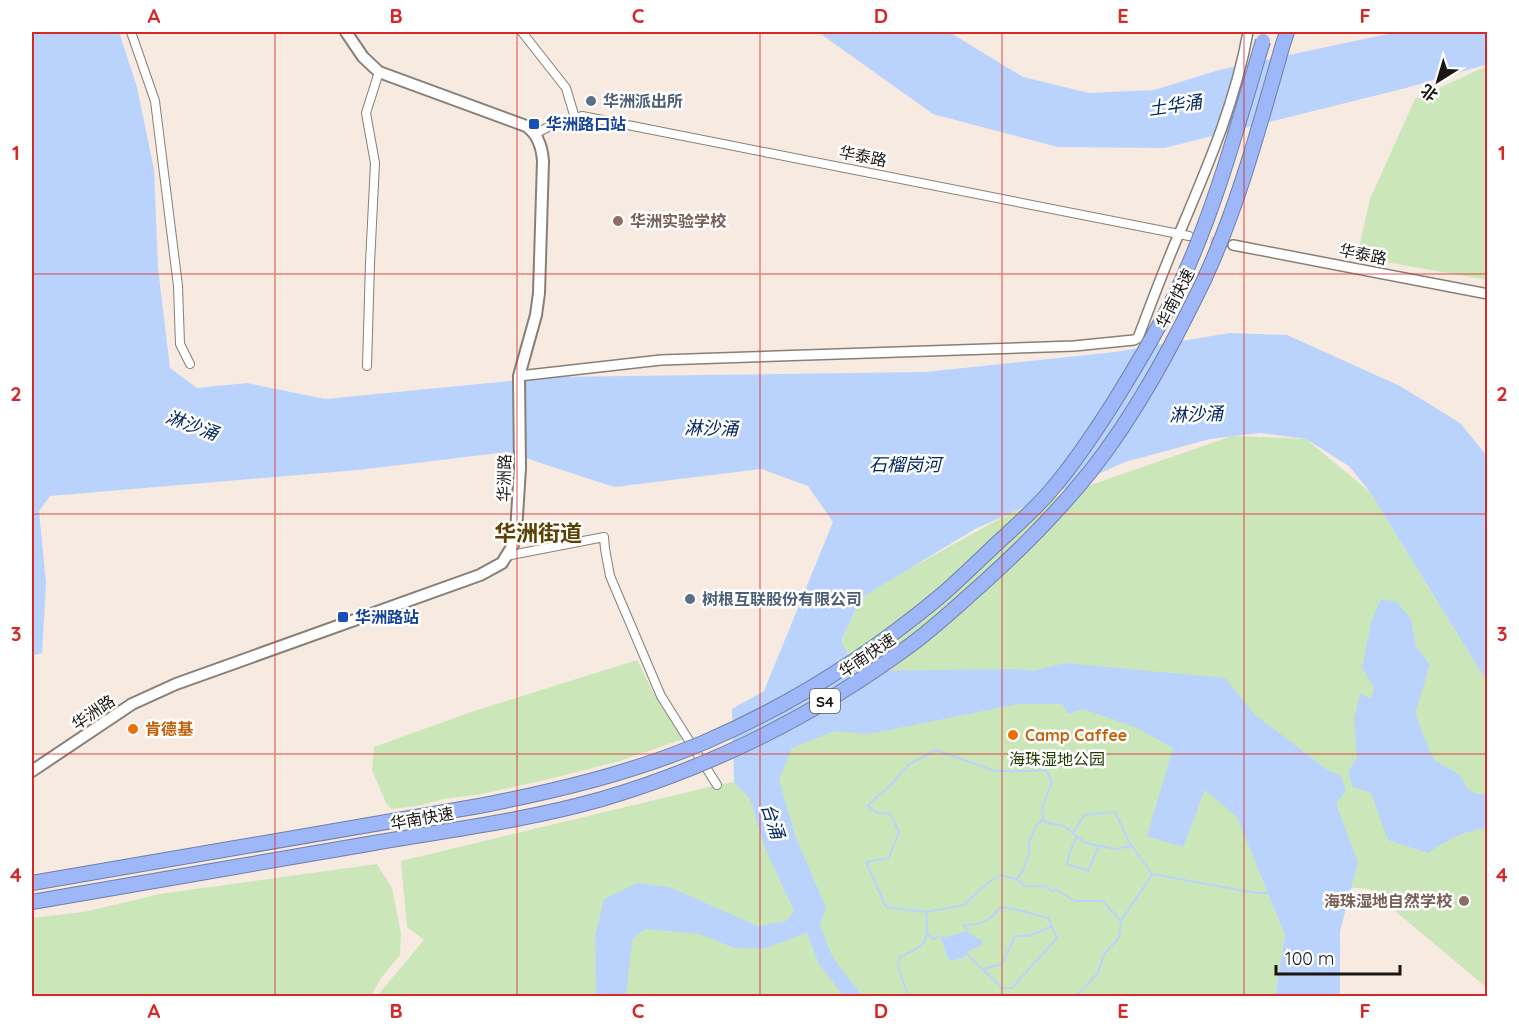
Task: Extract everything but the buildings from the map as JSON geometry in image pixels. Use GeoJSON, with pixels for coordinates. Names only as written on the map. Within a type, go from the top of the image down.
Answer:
{"type":"FeatureCollection","features":[{"type":"Feature","properties":{"kind":"highway","name":"华南快速"},"geometry":{"type":"LineString","coordinates":[[32,883],[479,806],[531,796],[614,775],[705,742],[740,726],[812,687],[861,656],[901,628],[940,596],[1018,524],[1051,490],[1100,424],[1131,375],[1190,263],[1222,181],[1264,35]]}},
{"type":"Feature","properties":{"kind":"highway","name":"华南快速"},"geometry":{"type":"LineString","coordinates":[[32,902],[476,826],[598,800],[655,782],[735,750],[862,680],[941,621],[1024,546],[1083,481],[1111,443],[1163,359],[1217,248],[1240,188],[1285,38]]}},
{"type":"Feature","properties":{"kind":"main road"},"geometry":{"type":"LineString","coordinates":[[346,32],[363,57],[379,72],[526,126],[535,134]]}},
{"type":"Feature","properties":{"kind":"main road","name":"华洲路"},"geometry":{"type":"LineString","coordinates":[[32,771],[132,704],[176,684],[480,575],[502,563],[513,545],[516,532],[520,468],[519,376],[536,315],[539,293],[543,161],[535,134]]}},
{"type":"Feature","properties":{"kind":"street"},"geometry":{"type":"LineString","coordinates":[[131,32],[155,101],[178,286],[180,344],[190,364]]}},
{"type":"Feature","properties":{"kind":"street"},"geometry":{"type":"LineString","coordinates":[[522,32],[566,88],[575,118]]}},
{"type":"Feature","properties":{"kind":"street"},"geometry":{"type":"LineString","coordinates":[[519,376],[661,360],[1074,346],[1134,340],[1138,338],[1184,235],[1217,143],[1244,56],[1248,32]]}},
{"type":"Feature","properties":{"kind":"street"},"geometry":{"type":"LineString","coordinates":[[367,366],[375,163],[366,113],[379,72]]}},
{"type":"Feature","properties":{"kind":"street","name":"华泰路"},"geometry":{"type":"LineString","coordinates":[[535,134],[552,125],[582,116],[1184,235]]}},
{"type":"Feature","properties":{"kind":"street","name":"华泰路"},"geometry":{"type":"LineString","coordinates":[[1233,245],[1488,294]]}},
{"type":"Feature","properties":{"kind":"street"},"geometry":{"type":"LineString","coordinates":[[506,556],[604,537],[610,576],[661,696],[717,785]]}},
{"type":"Feature","properties":{"kind":"green space"},"geometry":{"type":"Polygon","coordinates":[[[1487,66],[1487,280],[1357,257],[1370,199],[1415,99],[1487,66]]]}},
{"type":"Feature","properties":{"kind":"green space","name":"海珠湿地公园"},"geometry":{"type":"Polygon","coordinates":[[[1232,436],[1306,439],[1370,492],[1487,682],[1487,988],[1369,889],[1263,880],[1285,935],[1275,996],[377,996],[424,940],[407,927],[401,861],[734,782],[841,641],[861,598],[1010,513],[1232,436]]]}},
{"type":"Feature","properties":{"kind":"green space"},"geometry":{"type":"Polygon","coordinates":[[[637,660],[652,690],[683,739],[620,761],[482,794],[392,809],[386,803],[372,770],[374,747],[471,712],[637,660]]]}},
{"type":"Feature","properties":{"kind":"green space"},"geometry":{"type":"Polygon","coordinates":[[[377,864],[392,888],[401,933],[400,955],[381,978],[371,996],[40,996],[32,993],[32,918],[84,912],[160,894],[377,864]]]}},
{"type":"Feature","properties":{"kind":"water","name":"石榴岗河"},"geometry":{"type":"Polygon","coordinates":[[[32,32],[119,32],[137,87],[154,170],[158,268],[170,368],[197,388],[247,383],[325,399],[552,377],[926,372],[1115,352],[1230,333],[1287,335],[1400,386],[1460,423],[1487,456],[1487,682],[1370,492],[1349,466],[1306,439],[1260,433],[1210,439],[1125,462],[975,529],[861,598],[841,641],[857,671],[1015,669],[1033,671],[1065,663],[1225,678],[1255,715],[1329,771],[1341,775],[1346,790],[1336,804],[1358,862],[1340,931],[1340,996],[1275,996],[1285,935],[1237,817],[1205,790],[1183,847],[1147,836],[1173,748],[1137,728],[1083,709],[1068,714],[1062,704],[1018,704],[869,734],[835,731],[792,748],[779,780],[795,835],[826,908],[819,928],[763,949],[734,948],[700,934],[645,929],[632,939],[626,996],[596,996],[595,936],[604,899],[637,883],[669,887],[758,926],[786,921],[794,911],[765,848],[750,799],[734,782],[732,709],[764,691],[833,522],[808,486],[761,469],[614,487],[507,452],[358,470],[50,496],[39,511],[46,583],[42,653],[32,656],[32,32]]]}},
{"type":"Feature","properties":{"kind":"water","name":"土华涌"},"geometry":{"type":"Polygon","coordinates":[[[818,32],[949,32],[1023,77],[1089,93],[1154,90],[1219,70],[1397,32],[1487,32],[1488,64],[1406,88],[1164,148],[1058,147],[933,114],[818,32]]]}},
{"type":"Feature","properties":{"kind":"water"},"geometry":{"type":"Polygon","coordinates":[[[1381,599],[1397,602],[1411,619],[1416,646],[1430,665],[1415,713],[1434,760],[1460,775],[1467,788],[1476,794],[1487,794],[1487,828],[1456,836],[1428,853],[1388,840],[1371,793],[1353,787],[1348,772],[1357,757],[1354,719],[1360,694],[1371,698],[1374,687],[1362,668],[1371,623],[1381,599]]]}},
{"type":"Feature","properties":{"kind":"water"},"geometry":{"type":"Polygon","coordinates":[[[967,931],[983,941],[981,946],[970,950],[963,958],[949,961],[940,936],[945,937],[967,931]]]}},
{"type":"Feature","properties":{"kind":"waterway"},"geometry":{"type":"LineString","coordinates":[[1121,921],[1103,901],[1075,901],[1057,890],[1051,891],[1046,886],[1025,886],[1016,879],[1001,875],[989,882],[964,905],[926,912],[886,907],[866,862],[889,858],[899,832],[890,814],[875,812],[868,805],[892,784],[908,765],[936,750],[995,771],[1046,770],[1052,782],[1042,808],[1044,822],[1064,826],[1085,843],[1115,849],[1132,846],[1152,874],[1256,893],[1271,893]]}},
{"type":"Feature","properties":{"kind":"waterway"},"geometry":{"type":"LineString","coordinates":[[1073,833],[1084,815],[1115,812],[1131,846]]}},
{"type":"Feature","properties":{"kind":"waterway"},"geometry":{"type":"LineString","coordinates":[[1016,879],[1023,871],[1029,853],[1029,843],[1036,826],[1044,818]]}},
{"type":"Feature","properties":{"kind":"waterway"},"geometry":{"type":"LineString","coordinates":[[1077,836],[1067,864],[1088,871],[1099,846]]}},
{"type":"Feature","properties":{"kind":"waterway"},"geometry":{"type":"LineString","coordinates":[[1076,996],[1098,973],[1104,954],[1119,938],[1121,921],[1152,875]]}},
{"type":"Feature","properties":{"kind":"waterway"},"geometry":{"type":"LineString","coordinates":[[967,931],[964,925],[987,920],[1001,907],[1048,918],[1057,938],[1012,988],[1002,988],[967,954]]}},
{"type":"Feature","properties":{"kind":"waterway","name":"台涌"},"geometry":{"type":"LineString","coordinates":[[806,910],[826,961],[853,996]]}},
{"type":"Feature","properties":{"kind":"waterway"},"geometry":{"type":"LineString","coordinates":[[908,996],[898,966],[900,957],[924,942],[927,931],[926,912]]}},
{"type":"Feature","properties":{"kind":"waterway"},"geometry":{"type":"LineString","coordinates":[[983,969],[1002,964],[1015,936],[1029,936],[1052,926]]}},
{"type":"Feature","properties":{"kind":"waterway"},"geometry":{"type":"LineString","coordinates":[[928,934],[933,939],[940,936]]}},
{"type":"Feature","properties":{"kind":"tunnel"},"geometry":{"type":"LineString","coordinates":[[1199,238],[1233,245]]}},
{"type":"Feature","properties":{"kind":"place","name":"华洲派出所"},"geometry":{"type":"Point","coordinates":[591,101]}},
{"type":"Feature","properties":{"kind":"place","name":"华洲路口站"},"geometry":{"type":"Point","coordinates":[534,124]}},
{"type":"Feature","properties":{"kind":"place","name":"华洲实验学校"},"geometry":{"type":"Point","coordinates":[618,221]}},
{"type":"Feature","properties":{"kind":"place","name":"树根互联股份有限公司"},"geometry":{"type":"Point","coordinates":[690,599]}},
{"type":"Feature","properties":{"kind":"place","name":"华洲路站"},"geometry":{"type":"Point","coordinates":[343,617]}},
{"type":"Feature","properties":{"kind":"place","name":"肯德基"},"geometry":{"type":"Point","coordinates":[133,729]}},
{"type":"Feature","properties":{"kind":"place","name":"Camp Caffee"},"geometry":{"type":"Point","coordinates":[1013,735]}},
{"type":"Feature","properties":{"kind":"place","name":"海珠湿地自然学校"},"geometry":{"type":"Point","coordinates":[1464,901]}},
{"type":"Feature","properties":{"kind":"district","name":"华洲街道"},"geometry":{"type":"Point","coordinates":[538,533]}},
{"type":"Feature","properties":{"kind":"water label","name":"淋沙涌"},"geometry":{"type":"Point","coordinates":[1196,414]}},
{"type":"Feature","properties":{"kind":"water label","name":"淋沙涌"},"geometry":{"type":"Point","coordinates":[192,425]}},
{"type":"Feature","properties":{"kind":"water label","name":"淋沙涌"},"geometry":{"type":"Point","coordinates":[711,428]}}]}
